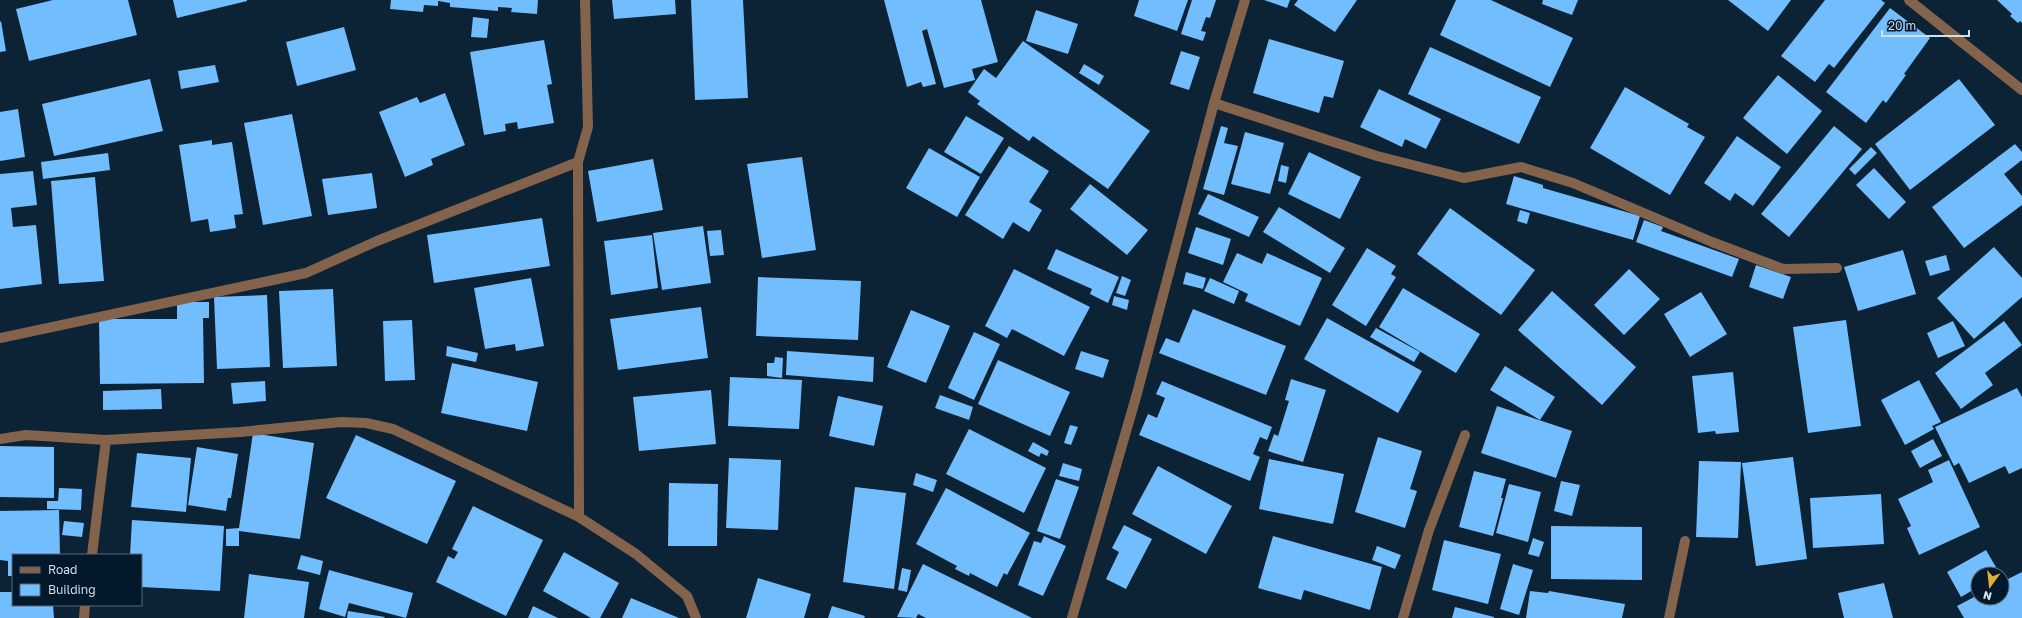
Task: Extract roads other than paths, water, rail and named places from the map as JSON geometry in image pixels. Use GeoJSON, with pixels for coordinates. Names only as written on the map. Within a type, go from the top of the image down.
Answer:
{"type":"FeatureCollection","features":[{"type":"Feature","properties":{"kind":"street"},"geometry":{"type":"LineString","coordinates":[[579,517],[578,162],[588,127],[585,0]]}},
{"type":"Feature","properties":{"kind":"street"},"geometry":{"type":"LineString","coordinates":[[1072,618],[1136,397],[1214,102],[1246,0]]}},
{"type":"Feature","properties":{"kind":"street"},"geometry":{"type":"LineString","coordinates":[[1909,0],[2022,90]]}},
{"type":"Feature","properties":{"kind":"street"},"geometry":{"type":"LineString","coordinates":[[1214,102],[1377,156],[1464,178],[1521,167],[1573,183],[1712,242],[1783,269],[1836,268]]}},
{"type":"Feature","properties":{"kind":"street"},"geometry":{"type":"LineString","coordinates":[[0,338],[306,273],[376,242],[578,162]]}},
{"type":"Feature","properties":{"kind":"street"},"geometry":{"type":"LineString","coordinates":[[0,438],[26,435],[106,440],[240,432],[341,422],[366,423],[393,429],[579,517],[636,554],[687,596],[696,618]]}},
{"type":"Feature","properties":{"kind":"street"},"geometry":{"type":"LineString","coordinates":[[1403,618],[1429,530],[1465,435]]}},
{"type":"Feature","properties":{"kind":"street"},"geometry":{"type":"LineString","coordinates":[[92,554],[106,440]]}},
{"type":"Feature","properties":{"kind":"street"},"geometry":{"type":"LineString","coordinates":[[1670,618],[1685,541]]}},
{"type":"Feature","properties":{"kind":"street"},"geometry":{"type":"LineString","coordinates":[[84,618],[86,606]]}}]}
